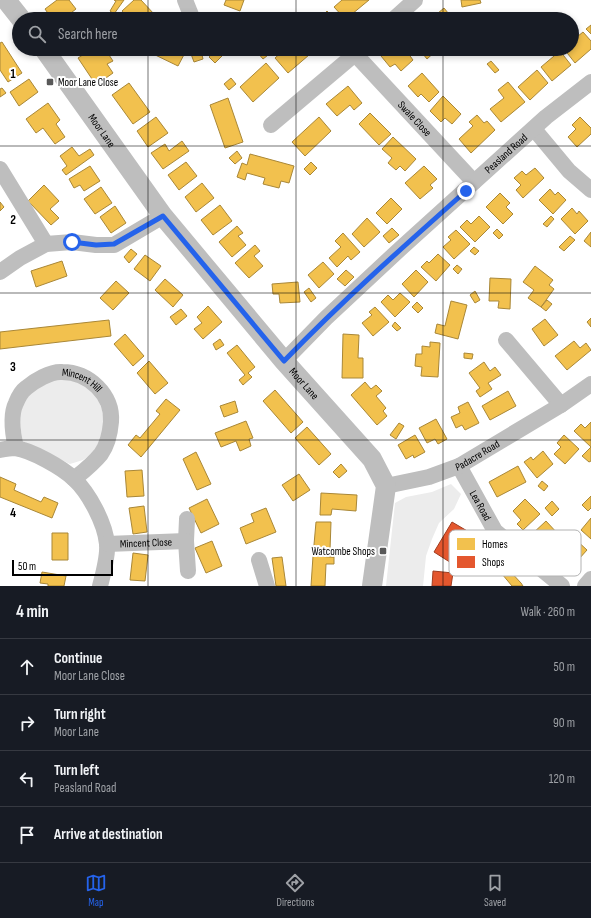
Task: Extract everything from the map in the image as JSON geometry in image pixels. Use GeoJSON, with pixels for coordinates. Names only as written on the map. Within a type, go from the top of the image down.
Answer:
{"type":"FeatureCollection","features":[{"type":"Feature","properties":{"kind":"street"},"geometry":{"type":"LineString","coordinates":[[6,0],[15,12]]}},
{"type":"Feature","properties":{"kind":"street"},"geometry":{"type":"LineString","coordinates":[[185,0],[190,12]]}},
{"type":"Feature","properties":{"kind":"street"},"geometry":{"type":"LineString","coordinates":[[402,12],[415,0]]}},
{"type":"Feature","properties":{"kind":"street","name":"Moor Lane"},"geometry":{"type":"LineString","coordinates":[[49,56],[163,216],[284,361],[372,459],[386,486]]}},
{"type":"Feature","properties":{"kind":"street","name":"Swale Close"},"geometry":{"type":"LineString","coordinates":[[271,125],[353,56]]}},
{"type":"Feature","properties":{"kind":"street","name":"Swale Close"},"geometry":{"type":"LineString","coordinates":[[362,56],[474,182]]}},
{"type":"Feature","properties":{"kind":"street","name":"Peasland Road"},"geometry":{"type":"LineString","coordinates":[[284,361],[326,318],[400,249],[534,129],[591,82]]}},
{"type":"Feature","properties":{"kind":"street"},"geometry":{"type":"LineString","coordinates":[[534,129],[569,171],[591,190]]}},
{"type":"Feature","properties":{"kind":"street"},"geometry":{"type":"LineString","coordinates":[[0,169],[46,244]]}},
{"type":"Feature","properties":{"kind":"street"},"geometry":{"type":"LineString","coordinates":[[0,272],[20,258],[46,244],[72,242],[96,245],[114,244],[163,216]]}},
{"type":"Feature","properties":{"kind":"street"},"geometry":{"type":"LineString","coordinates":[[506,340],[562,405]]}},
{"type":"Feature","properties":{"kind":"street","name":"Mincent Hill"},"geometry":{"type":"LineString","coordinates":[[16,448],[13,425],[15,404],[25,388],[43,377],[61,371],[80,375],[100,388],[108,402],[112,414],[110,436],[102,452],[93,464],[74,479]]}},
{"type":"Feature","properties":{"kind":"street","name":"Padacre Road"},"geometry":{"type":"LineString","coordinates":[[386,486],[429,477],[459,466],[562,405],[591,384]]}},
{"type":"Feature","properties":{"kind":"street"},"geometry":{"type":"LineString","coordinates":[[0,450],[16,448],[46,459],[74,479],[91,501],[102,527],[107,544],[100,586]]}},
{"type":"Feature","properties":{"kind":"street","name":"Lea Road"},"geometry":{"type":"LineString","coordinates":[[459,466],[494,530]]}},
{"type":"Feature","properties":{"kind":"street"},"geometry":{"type":"LineString","coordinates":[[372,586],[386,486]]}},
{"type":"Feature","properties":{"kind":"street","name":"Mincent Close"},"geometry":{"type":"LineString","coordinates":[[188,519],[186,541],[188,572]]}},
{"type":"Feature","properties":{"kind":"street","name":"Mincent Close"},"geometry":{"type":"LineString","coordinates":[[107,544],[186,541]]}},
{"type":"Feature","properties":{"kind":"street"},"geometry":{"type":"LineString","coordinates":[[259,560],[267,586]]}},
{"type":"Feature","properties":{"kind":"street","name":"Lea Road"},"geometry":{"type":"LineString","coordinates":[[550,576],[562,586]]}},
{"type":"Feature","properties":{"kind":"street"},"geometry":{"type":"LineString","coordinates":[[585,586],[591,579]]}},
{"type":"Feature","properties":{"kind":"shaded area"},"geometry":{"type":"Polygon","coordinates":[[[68,377],[95,391],[104,415],[105,430],[94,452],[83,460],[70,464],[22,441],[19,408],[28,392],[43,381],[68,377]]]}},
{"type":"Feature","properties":{"kind":"shaded area"},"geometry":{"type":"Polygon","coordinates":[[[451,484],[461,494],[454,509],[439,523],[432,539],[426,556],[423,586],[386,586],[395,503],[406,497],[432,492],[451,484]]]}},
{"type":"Feature","properties":{"kind":"building: Homes"},"geometry":{"type":"Polygon","coordinates":[[[57,0],[69,0],[76,9],[72,12],[47,12],[45,9],[57,0]]]}},
{"type":"Feature","properties":{"kind":"building: Homes"},"geometry":{"type":"Polygon","coordinates":[[[114,0],[124,0],[115,12],[111,12],[110,11],[116,1],[114,0]]]}},
{"type":"Feature","properties":{"kind":"building: Homes"},"geometry":{"type":"Polygon","coordinates":[[[134,0],[141,0],[152,12],[123,12],[122,11],[134,0]]]}},
{"type":"Feature","properties":{"kind":"building: Homes"},"geometry":{"type":"Polygon","coordinates":[[[226,0],[244,0],[240,11],[224,5],[226,0]]]}},
{"type":"Feature","properties":{"kind":"building: Homes"},"geometry":{"type":"Polygon","coordinates":[[[342,0],[369,0],[354,12],[339,12],[334,7],[342,0]]]}},
{"type":"Feature","properties":{"kind":"building: Homes"},"geometry":{"type":"Polygon","coordinates":[[[461,0],[480,0],[481,3],[462,7],[461,0]]]}},
{"type":"Feature","properties":{"kind":"building: Homes"},"geometry":{"type":"Polygon","coordinates":[[[444,8],[447,12],[439,12],[444,8]]]}},
{"type":"Feature","properties":{"kind":"building: Homes"},"geometry":{"type":"Polygon","coordinates":[[[591,25],[591,34],[586,29],[591,25]]]}},
{"type":"Feature","properties":{"kind":"building: Homes"},"geometry":{"type":"Polygon","coordinates":[[[583,32],[591,41],[591,49],[575,63],[570,56],[579,56],[579,35],[583,32]]]}},
{"type":"Feature","properties":{"kind":"building: Homes"},"geometry":{"type":"Polygon","coordinates":[[[2,42],[22,73],[8,82],[0,70],[0,43],[2,42]]]}},
{"type":"Feature","properties":{"kind":"building: Homes"},"geometry":{"type":"Polygon","coordinates":[[[81,56],[110,56],[113,61],[107,64],[113,73],[96,85],[78,58],[81,56]]]}},
{"type":"Feature","properties":{"kind":"building: Homes"},"geometry":{"type":"Polygon","coordinates":[[[157,56],[183,56],[178,66],[157,56]]]}},
{"type":"Feature","properties":{"kind":"building: Homes"},"geometry":{"type":"Polygon","coordinates":[[[192,56],[202,56],[203,59],[194,62],[192,56]]]}},
{"type":"Feature","properties":{"kind":"building: Homes"},"geometry":{"type":"Polygon","coordinates":[[[210,56],[222,56],[215,63],[209,57],[210,56]]]}},
{"type":"Feature","properties":{"kind":"building: Homes"},"geometry":{"type":"Polygon","coordinates":[[[277,56],[308,56],[288,73],[275,58],[277,56]]]}},
{"type":"Feature","properties":{"kind":"building: Homes"},"geometry":{"type":"Polygon","coordinates":[[[381,56],[410,56],[413,60],[401,71],[395,64],[390,67],[381,56]]]}},
{"type":"Feature","properties":{"kind":"building: Homes"},"geometry":{"type":"Polygon","coordinates":[[[554,56],[564,56],[571,65],[552,81],[541,67],[554,56]]]}},
{"type":"Feature","properties":{"kind":"building: Homes"},"geometry":{"type":"Polygon","coordinates":[[[491,61],[499,70],[495,73],[487,64],[491,61]]]}},
{"type":"Feature","properties":{"kind":"building: Homes"},"geometry":{"type":"Polygon","coordinates":[[[266,63],[279,78],[253,102],[240,87],[266,63]]]}},
{"type":"Feature","properties":{"kind":"building: Homes"},"geometry":{"type":"Polygon","coordinates":[[[537,70],[548,83],[530,100],[518,87],[537,70]]]}},
{"type":"Feature","properties":{"kind":"building: Homes"},"geometry":{"type":"Polygon","coordinates":[[[422,73],[439,92],[429,102],[421,94],[418,97],[408,86],[422,73]]]}},
{"type":"Feature","properties":{"kind":"building: Homes"},"geometry":{"type":"Polygon","coordinates":[[[231,78],[236,84],[229,90],[224,84],[231,78]]]}},
{"type":"Feature","properties":{"kind":"building: Homes"},"geometry":{"type":"Polygon","coordinates":[[[29,79],[38,92],[19,106],[10,92],[29,79]]]}},
{"type":"Feature","properties":{"kind":"building: Homes"},"geometry":{"type":"Polygon","coordinates":[[[508,82],[525,102],[501,122],[490,109],[504,98],[498,90],[508,82]]]}},
{"type":"Feature","properties":{"kind":"building: Homes"},"geometry":{"type":"Polygon","coordinates":[[[129,83],[150,112],[133,124],[112,95],[129,83]]]}},
{"type":"Feature","properties":{"kind":"building: Homes"},"geometry":{"type":"Polygon","coordinates":[[[348,86],[362,103],[354,110],[350,105],[337,116],[326,104],[348,86]]]}},
{"type":"Feature","properties":{"kind":"building: Homes"},"geometry":{"type":"Polygon","coordinates":[[[2,88],[6,93],[0,97],[0,89],[2,88]]]}},
{"type":"Feature","properties":{"kind":"building: Homes"},"geometry":{"type":"Polygon","coordinates":[[[443,96],[461,114],[452,124],[445,118],[441,122],[430,111],[443,96]]]}},
{"type":"Feature","properties":{"kind":"building: Homes"},"geometry":{"type":"Polygon","coordinates":[[[228,98],[243,142],[225,148],[210,105],[228,98]]]}},
{"type":"Feature","properties":{"kind":"building: Homes"},"geometry":{"type":"Polygon","coordinates":[[[48,103],[60,120],[56,124],[65,137],[55,144],[43,128],[36,133],[26,119],[48,103]]]}},
{"type":"Feature","properties":{"kind":"building: Homes"},"geometry":{"type":"Polygon","coordinates":[[[370,113],[391,134],[379,145],[359,124],[370,113]]]}},
{"type":"Feature","properties":{"kind":"building: Homes"},"geometry":{"type":"Polygon","coordinates":[[[477,115],[484,123],[487,121],[495,130],[471,153],[459,139],[473,126],[469,122],[477,115]]]}},
{"type":"Feature","properties":{"kind":"building: Homes"},"geometry":{"type":"Polygon","coordinates":[[[156,117],[168,133],[148,147],[137,131],[156,117]]]}},
{"type":"Feature","properties":{"kind":"building: Homes"},"geometry":{"type":"Polygon","coordinates":[[[319,117],[331,131],[305,156],[292,142],[319,117]]]}},
{"type":"Feature","properties":{"kind":"building: Homes"},"geometry":{"type":"Polygon","coordinates":[[[580,117],[591,128],[591,134],[577,147],[568,137],[576,129],[572,125],[580,117]]]}},
{"type":"Feature","properties":{"kind":"building: Homes"},"geometry":{"type":"Polygon","coordinates":[[[393,137],[416,159],[405,171],[400,166],[396,170],[388,163],[392,158],[382,149],[393,137]]]}},
{"type":"Feature","properties":{"kind":"building: Homes"},"geometry":{"type":"Polygon","coordinates":[[[182,141],[189,151],[163,169],[151,153],[165,144],[169,151],[182,141]]]}},
{"type":"Feature","properties":{"kind":"building: Homes"},"geometry":{"type":"Polygon","coordinates":[[[72,147],[79,156],[90,149],[94,155],[66,175],[62,170],[67,166],[60,156],[72,147]]]}},
{"type":"Feature","properties":{"kind":"building: Homes"},"geometry":{"type":"Polygon","coordinates":[[[237,151],[242,158],[235,164],[229,158],[237,151]]]}},
{"type":"Feature","properties":{"kind":"building: Homes"},"geometry":{"type":"Polygon","coordinates":[[[250,154],[294,166],[289,183],[281,181],[279,188],[263,184],[265,178],[247,173],[245,180],[237,177],[242,163],[247,165],[250,154]]]}},
{"type":"Feature","properties":{"kind":"building: Homes"},"geometry":{"type":"Polygon","coordinates":[[[186,162],[197,176],[179,190],[168,175],[186,162]]]}},
{"type":"Feature","properties":{"kind":"building: Homes"},"geometry":{"type":"Polygon","coordinates":[[[311,162],[317,168],[310,175],[304,169],[311,162]]]}},
{"type":"Feature","properties":{"kind":"building: Homes"},"geometry":{"type":"Polygon","coordinates":[[[90,166],[100,181],[84,191],[80,185],[74,188],[69,179],[90,166]]]}},
{"type":"Feature","properties":{"kind":"building: Homes"},"geometry":{"type":"Polygon","coordinates":[[[424,166],[437,179],[430,185],[433,188],[420,199],[405,183],[424,166]]]}},
{"type":"Feature","properties":{"kind":"building: Homes"},"geometry":{"type":"Polygon","coordinates":[[[535,168],[544,178],[523,198],[516,190],[521,185],[514,178],[522,171],[526,175],[535,168]]]}},
{"type":"Feature","properties":{"kind":"building: Homes"},"geometry":{"type":"Polygon","coordinates":[[[202,183],[214,198],[196,212],[185,197],[202,183]]]}},
{"type":"Feature","properties":{"kind":"building: Homes"},"geometry":{"type":"Polygon","coordinates":[[[44,185],[59,201],[50,209],[59,218],[51,225],[28,201],[44,185]]]}},
{"type":"Feature","properties":{"kind":"building: Homes"},"geometry":{"type":"Polygon","coordinates":[[[101,187],[112,203],[95,214],[84,199],[101,187]]]}},
{"type":"Feature","properties":{"kind":"building: Homes"},"geometry":{"type":"Polygon","coordinates":[[[550,189],[555,195],[558,192],[566,200],[553,214],[539,200],[550,189]]]}},
{"type":"Feature","properties":{"kind":"building: Homes"},"geometry":{"type":"Polygon","coordinates":[[[500,193],[510,203],[506,207],[513,214],[503,224],[486,207],[500,193]]]}},
{"type":"Feature","properties":{"kind":"building: Homes"},"geometry":{"type":"Polygon","coordinates":[[[391,198],[402,209],[387,224],[376,213],[391,198]]]}},
{"type":"Feature","properties":{"kind":"building: Homes"},"geometry":{"type":"Polygon","coordinates":[[[0,202],[4,207],[0,211],[0,202]]]}},
{"type":"Feature","properties":{"kind":"building: Homes"},"geometry":{"type":"Polygon","coordinates":[[[220,205],[232,221],[213,235],[201,220],[220,205]]]}},
{"type":"Feature","properties":{"kind":"building: Homes"},"geometry":{"type":"Polygon","coordinates":[[[115,206],[126,223],[111,233],[100,217],[115,206]]]}},
{"type":"Feature","properties":{"kind":"building: Homes"},"geometry":{"type":"Polygon","coordinates":[[[572,208],[577,214],[579,211],[588,221],[575,234],[561,219],[572,208]]]}},
{"type":"Feature","properties":{"kind":"building: Homes"},"geometry":{"type":"Polygon","coordinates":[[[479,216],[490,227],[475,242],[460,227],[467,220],[471,224],[479,216]]]}},
{"type":"Feature","properties":{"kind":"building: Homes"},"geometry":{"type":"Polygon","coordinates":[[[551,216],[554,219],[547,227],[543,224],[551,216]]]}},
{"type":"Feature","properties":{"kind":"building: Homes"},"geometry":{"type":"Polygon","coordinates":[[[367,218],[380,232],[364,247],[352,234],[367,218]]]}},
{"type":"Feature","properties":{"kind":"building: Homes"},"geometry":{"type":"Polygon","coordinates":[[[237,226],[243,233],[238,236],[246,245],[232,257],[219,242],[237,226]]]}},
{"type":"Feature","properties":{"kind":"building: Homes"},"geometry":{"type":"Polygon","coordinates":[[[392,228],[399,235],[389,243],[383,236],[392,228]]]}},
{"type":"Feature","properties":{"kind":"building: Homes"},"geometry":{"type":"Polygon","coordinates":[[[497,229],[503,235],[499,239],[493,233],[497,229]]]}},
{"type":"Feature","properties":{"kind":"building: Homes"},"geometry":{"type":"Polygon","coordinates":[[[456,230],[470,244],[454,259],[443,247],[451,240],[448,237],[456,230]]]}},
{"type":"Feature","properties":{"kind":"building: Homes"},"geometry":{"type":"Polygon","coordinates":[[[591,232],[591,247],[584,241],[591,232]]]}},
{"type":"Feature","properties":{"kind":"building: Homes"},"geometry":{"type":"Polygon","coordinates":[[[343,233],[360,252],[351,260],[348,256],[337,267],[329,258],[341,247],[335,241],[343,233]]]}},
{"type":"Feature","properties":{"kind":"building: Homes"},"geometry":{"type":"Polygon","coordinates":[[[570,236],[575,240],[564,251],[559,247],[570,236]]]}},
{"type":"Feature","properties":{"kind":"building: Homes"},"geometry":{"type":"Polygon","coordinates":[[[255,245],[260,251],[254,256],[263,266],[249,278],[235,263],[255,245]]]}},
{"type":"Feature","properties":{"kind":"building: Homes"},"geometry":{"type":"Polygon","coordinates":[[[474,247],[479,251],[475,255],[470,251],[474,247]]]}},
{"type":"Feature","properties":{"kind":"building: Homes"},"geometry":{"type":"Polygon","coordinates":[[[131,249],[137,254],[129,263],[124,257],[131,249]]]}},
{"type":"Feature","properties":{"kind":"building: Homes"},"geometry":{"type":"Polygon","coordinates":[[[438,254],[450,265],[436,281],[421,267],[427,261],[429,263],[438,254]]]}},
{"type":"Feature","properties":{"kind":"building: Homes"},"geometry":{"type":"Polygon","coordinates":[[[145,255],[161,266],[150,281],[134,269],[145,255]]]}},
{"type":"Feature","properties":{"kind":"building: Homes"},"geometry":{"type":"Polygon","coordinates":[[[62,261],[67,276],[36,287],[31,271],[62,261]]]}},
{"type":"Feature","properties":{"kind":"building: Homes"},"geometry":{"type":"Polygon","coordinates":[[[323,262],[334,274],[319,288],[308,275],[323,262]]]}},
{"type":"Feature","properties":{"kind":"building: Homes"},"geometry":{"type":"Polygon","coordinates":[[[457,265],[462,269],[458,274],[453,269],[457,265]]]}},
{"type":"Feature","properties":{"kind":"building: Homes"},"geometry":{"type":"Polygon","coordinates":[[[535,266],[553,280],[549,285],[554,289],[541,307],[528,298],[534,290],[523,282],[535,266]]]}},
{"type":"Feature","properties":{"kind":"building: Homes"},"geometry":{"type":"Polygon","coordinates":[[[346,270],[354,277],[345,286],[337,279],[346,270]]]}},
{"type":"Feature","properties":{"kind":"building: Homes"},"geometry":{"type":"Polygon","coordinates":[[[416,270],[428,282],[414,297],[402,284],[416,270]]]}},
{"type":"Feature","properties":{"kind":"building: Homes"},"geometry":{"type":"Polygon","coordinates":[[[490,278],[511,279],[510,309],[498,308],[499,301],[489,301],[490,278]]]}},
{"type":"Feature","properties":{"kind":"building: Homes"},"geometry":{"type":"Polygon","coordinates":[[[165,279],[183,295],[173,307],[155,290],[165,279]]]}},
{"type":"Feature","properties":{"kind":"building: Homes"},"geometry":{"type":"Polygon","coordinates":[[[116,281],[129,293],[113,310],[100,298],[116,281]]]}},
{"type":"Feature","properties":{"kind":"building: Homes"},"geometry":{"type":"Polygon","coordinates":[[[298,282],[300,302],[280,303],[279,294],[273,294],[272,284],[298,282]]]}},
{"type":"Feature","properties":{"kind":"building: Homes"},"geometry":{"type":"Polygon","coordinates":[[[309,288],[316,298],[311,302],[304,292],[309,288]]]}},
{"type":"Feature","properties":{"kind":"building: Homes"},"geometry":{"type":"Polygon","coordinates":[[[475,291],[480,300],[475,303],[470,295],[475,291]]]}},
{"type":"Feature","properties":{"kind":"building: Homes"},"geometry":{"type":"Polygon","coordinates":[[[400,293],[410,302],[395,317],[381,302],[388,295],[393,300],[400,293]]]}},
{"type":"Feature","properties":{"kind":"building: Homes"},"geometry":{"type":"Polygon","coordinates":[[[547,300],[552,304],[546,311],[541,307],[547,300]]]}},
{"type":"Feature","properties":{"kind":"building: Homes"},"geometry":{"type":"Polygon","coordinates":[[[451,301],[467,305],[458,339],[435,333],[437,324],[445,326],[451,301]]]}},
{"type":"Feature","properties":{"kind":"building: Homes"},"geometry":{"type":"Polygon","coordinates":[[[417,302],[423,308],[418,313],[412,307],[417,302]]]}},
{"type":"Feature","properties":{"kind":"building: Homes"},"geometry":{"type":"Polygon","coordinates":[[[208,306],[222,322],[203,339],[194,329],[202,323],[197,317],[208,306]]]}},
{"type":"Feature","properties":{"kind":"building: Homes"},"geometry":{"type":"Polygon","coordinates":[[[375,307],[389,322],[373,336],[362,323],[372,315],[369,312],[375,307]]]}},
{"type":"Feature","properties":{"kind":"building: Homes"},"geometry":{"type":"Polygon","coordinates":[[[181,309],[187,316],[176,325],[170,317],[181,309]]]}},
{"type":"Feature","properties":{"kind":"building: Homes"},"geometry":{"type":"Polygon","coordinates":[[[591,318],[591,327],[587,322],[591,318]]]}},
{"type":"Feature","properties":{"kind":"building: Homes"},"geometry":{"type":"Polygon","coordinates":[[[545,319],[558,335],[544,346],[532,329],[545,319]]]}},
{"type":"Feature","properties":{"kind":"building: Homes"},"geometry":{"type":"Polygon","coordinates":[[[109,320],[111,336],[0,349],[0,332],[109,320]]]}},
{"type":"Feature","properties":{"kind":"building: Homes"},"geometry":{"type":"Polygon","coordinates":[[[395,322],[401,328],[397,331],[392,326],[395,322]]]}},
{"type":"Feature","properties":{"kind":"building: Homes"},"geometry":{"type":"Polygon","coordinates":[[[125,334],[144,356],[133,366],[114,344],[125,334]]]}},
{"type":"Feature","properties":{"kind":"building: Homes"},"geometry":{"type":"Polygon","coordinates":[[[343,334],[359,335],[358,358],[363,358],[363,378],[342,378],[343,334]]]}},
{"type":"Feature","properties":{"kind":"building: Homes"},"geometry":{"type":"Polygon","coordinates":[[[220,339],[224,345],[216,350],[213,344],[220,339]]]}},
{"type":"Feature","properties":{"kind":"building: Homes"},"geometry":{"type":"Polygon","coordinates":[[[574,341],[580,348],[586,343],[591,350],[567,370],[555,356],[574,341]]]}},
{"type":"Feature","properties":{"kind":"building: Homes"},"geometry":{"type":"Polygon","coordinates":[[[430,342],[440,343],[438,377],[421,376],[422,367],[415,366],[416,354],[422,354],[422,346],[430,347],[430,342]]]}},
{"type":"Feature","properties":{"kind":"building: Homes"},"geometry":{"type":"Polygon","coordinates":[[[237,345],[255,367],[248,373],[252,377],[243,385],[239,380],[245,375],[227,353],[237,345]]]}},
{"type":"Feature","properties":{"kind":"building: Homes"},"geometry":{"type":"Polygon","coordinates":[[[464,353],[473,354],[472,359],[464,358],[464,353]]]}},
{"type":"Feature","properties":{"kind":"building: Homes"},"geometry":{"type":"Polygon","coordinates":[[[149,361],[168,383],[155,394],[137,373],[149,361]]]}},
{"type":"Feature","properties":{"kind":"building: Homes"},"geometry":{"type":"Polygon","coordinates":[[[484,362],[490,371],[495,367],[501,375],[488,383],[492,389],[480,397],[476,391],[480,388],[469,373],[484,362]]]}},
{"type":"Feature","properties":{"kind":"building: Homes"},"geometry":{"type":"Polygon","coordinates":[[[365,382],[371,389],[376,385],[382,391],[376,396],[386,408],[383,411],[387,416],[377,425],[351,395],[365,382]]]}},
{"type":"Feature","properties":{"kind":"building: Homes"},"geometry":{"type":"Polygon","coordinates":[[[275,390],[303,422],[291,433],[263,401],[275,390]]]}},
{"type":"Feature","properties":{"kind":"building: Homes"},"geometry":{"type":"Polygon","coordinates":[[[508,391],[516,406],[490,420],[482,406],[508,391]]]}},
{"type":"Feature","properties":{"kind":"building: Homes"},"geometry":{"type":"Polygon","coordinates":[[[166,399],[180,410],[141,457],[128,445],[136,435],[140,438],[160,414],[156,411],[166,399]]]}},
{"type":"Feature","properties":{"kind":"building: Homes"},"geometry":{"type":"Polygon","coordinates":[[[235,401],[238,412],[224,417],[220,406],[235,401]]]}},
{"type":"Feature","properties":{"kind":"building: Homes"},"geometry":{"type":"Polygon","coordinates":[[[468,402],[479,423],[465,430],[462,425],[456,428],[451,417],[460,413],[458,407],[468,402]]]}},
{"type":"Feature","properties":{"kind":"building: Homes"},"geometry":{"type":"Polygon","coordinates":[[[436,419],[447,439],[438,444],[435,439],[427,443],[419,428],[436,419]]]}},
{"type":"Feature","properties":{"kind":"building: Homes"},"geometry":{"type":"Polygon","coordinates":[[[246,421],[253,438],[249,439],[251,446],[240,451],[236,441],[221,447],[215,433],[246,421]]]}},
{"type":"Feature","properties":{"kind":"building: Homes"},"geometry":{"type":"Polygon","coordinates":[[[591,422],[591,447],[574,431],[581,424],[585,428],[591,422]]]}},
{"type":"Feature","properties":{"kind":"building: Homes"},"geometry":{"type":"Polygon","coordinates":[[[399,423],[404,426],[396,439],[390,435],[399,423]]]}},
{"type":"Feature","properties":{"kind":"building: Homes"},"geometry":{"type":"Polygon","coordinates":[[[307,427],[331,454],[319,465],[295,438],[307,427]]]}},
{"type":"Feature","properties":{"kind":"building: Homes"},"geometry":{"type":"Polygon","coordinates":[[[415,435],[425,452],[414,458],[413,455],[406,459],[398,445],[415,435]]]}},
{"type":"Feature","properties":{"kind":"building: Homes"},"geometry":{"type":"Polygon","coordinates":[[[564,435],[579,449],[565,464],[554,454],[561,447],[557,443],[564,435]]]}},
{"type":"Feature","properties":{"kind":"building: Homes"},"geometry":{"type":"Polygon","coordinates":[[[591,447],[591,461],[589,462],[582,456],[591,447]]]}},
{"type":"Feature","properties":{"kind":"building: Homes"},"geometry":{"type":"Polygon","coordinates":[[[543,451],[553,464],[537,478],[524,462],[531,457],[533,460],[543,451]]]}},
{"type":"Feature","properties":{"kind":"building: Homes"},"geometry":{"type":"Polygon","coordinates":[[[196,452],[211,484],[197,490],[183,459],[196,452]]]}},
{"type":"Feature","properties":{"kind":"building: Homes"},"geometry":{"type":"Polygon","coordinates":[[[341,464],[347,471],[339,478],[333,472],[341,464]]]}},
{"type":"Feature","properties":{"kind":"building: Homes"},"geometry":{"type":"Polygon","coordinates":[[[518,466],[526,482],[497,497],[489,482],[518,466]]]}},
{"type":"Feature","properties":{"kind":"building: Homes"},"geometry":{"type":"Polygon","coordinates":[[[142,470],[144,496],[127,497],[125,471],[142,470]]]}},
{"type":"Feature","properties":{"kind":"building: Homes"},"geometry":{"type":"Polygon","coordinates":[[[299,474],[310,490],[293,501],[282,485],[299,474]]]}},
{"type":"Feature","properties":{"kind":"building: Homes"},"geometry":{"type":"Polygon","coordinates":[[[0,477],[16,484],[14,490],[41,502],[44,497],[58,503],[52,518],[0,497],[0,477]]]}},
{"type":"Feature","properties":{"kind":"building: Homes"},"geometry":{"type":"Polygon","coordinates":[[[542,481],[548,486],[544,491],[538,486],[542,481]]]}},
{"type":"Feature","properties":{"kind":"building: Homes"},"geometry":{"type":"Polygon","coordinates":[[[321,493],[357,495],[356,511],[332,509],[331,515],[320,515],[321,493]]]}},
{"type":"Feature","properties":{"kind":"building: Homes"},"geometry":{"type":"Polygon","coordinates":[[[591,496],[591,508],[588,511],[582,505],[591,496]]]}},
{"type":"Feature","properties":{"kind":"building: Homes"},"geometry":{"type":"Polygon","coordinates":[[[207,499],[219,524],[201,533],[189,508],[207,499]]]}},
{"type":"Feature","properties":{"kind":"building: Homes"},"geometry":{"type":"Polygon","coordinates":[[[525,499],[540,514],[523,530],[517,524],[521,520],[513,511],[525,499]]]}},
{"type":"Feature","properties":{"kind":"building: Homes"},"geometry":{"type":"Polygon","coordinates":[[[552,501],[559,509],[552,516],[545,508],[552,501]]]}},
{"type":"Feature","properties":{"kind":"building: Homes"},"geometry":{"type":"Polygon","coordinates":[[[144,506],[147,532],[133,534],[129,508],[144,506]]]}},
{"type":"Feature","properties":{"kind":"building: Homes"},"geometry":{"type":"Polygon","coordinates":[[[266,508],[276,532],[246,544],[240,528],[254,522],[251,514],[266,508]]]}},
{"type":"Feature","properties":{"kind":"building: Homes"},"geometry":{"type":"Polygon","coordinates":[[[591,518],[591,539],[581,530],[591,518]]]}},
{"type":"Feature","properties":{"kind":"building: Homes"},"geometry":{"type":"Polygon","coordinates":[[[546,521],[554,530],[536,530],[546,521]]]}},
{"type":"Feature","properties":{"kind":"building: Homes"},"geometry":{"type":"Polygon","coordinates":[[[316,522],[331,522],[330,550],[335,551],[334,557],[313,556],[316,522]]]}},
{"type":"Feature","properties":{"kind":"building: Homes"},"geometry":{"type":"Polygon","coordinates":[[[52,533],[68,533],[68,560],[52,560],[52,533]]]}},
{"type":"Feature","properties":{"kind":"building: Homes"},"geometry":{"type":"Polygon","coordinates":[[[212,541],[222,566],[206,573],[195,548],[212,541]]]}},
{"type":"Feature","properties":{"kind":"building: Homes"},"geometry":{"type":"Polygon","coordinates":[[[581,544],[587,550],[581,557],[581,544]]]}},
{"type":"Feature","properties":{"kind":"building: Homes"},"geometry":{"type":"Polygon","coordinates":[[[133,553],[148,555],[145,581],[130,580],[133,553]]]}},
{"type":"Feature","properties":{"kind":"building: Homes"},"geometry":{"type":"Polygon","coordinates":[[[313,556],[334,557],[334,564],[326,564],[325,586],[311,586],[313,556]]]}},
{"type":"Feature","properties":{"kind":"building: Homes"},"geometry":{"type":"Polygon","coordinates":[[[282,557],[286,586],[276,586],[272,558],[282,557]]]}},
{"type":"Feature","properties":{"kind":"building: Homes"},"geometry":{"type":"Polygon","coordinates":[[[42,572],[66,576],[64,586],[48,586],[48,584],[40,583],[42,572]]]}},
{"type":"Feature","properties":{"kind":"building: Homes"},"geometry":{"type":"Polygon","coordinates":[[[504,576],[514,576],[523,586],[512,586],[504,576]]]}},
{"type":"Feature","properties":{"kind":"building: Shops"},"geometry":{"type":"Polygon","coordinates":[[[452,522],[466,530],[449,530],[449,562],[434,552],[452,522]]]}},
{"type":"Feature","properties":{"kind":"building: Shops"},"geometry":{"type":"Polygon","coordinates":[[[433,571],[449,573],[449,576],[453,576],[451,586],[432,586],[433,571]]]}},
{"type":"Feature","properties":{"kind":"place","name":"Moor Lane Close"},"geometry":{"type":"Point","coordinates":[50,82]}},
{"type":"Feature","properties":{"kind":"place","name":"Watcombe Shops"},"geometry":{"type":"Point","coordinates":[383,551]}},
{"type":"Feature","properties":{"kind":"route"},"geometry":{"type":"LineString","coordinates":[[72,242],[96,245],[114,244],[163,216],[284,361],[326,318],[400,249],[466,191]]}}]}
